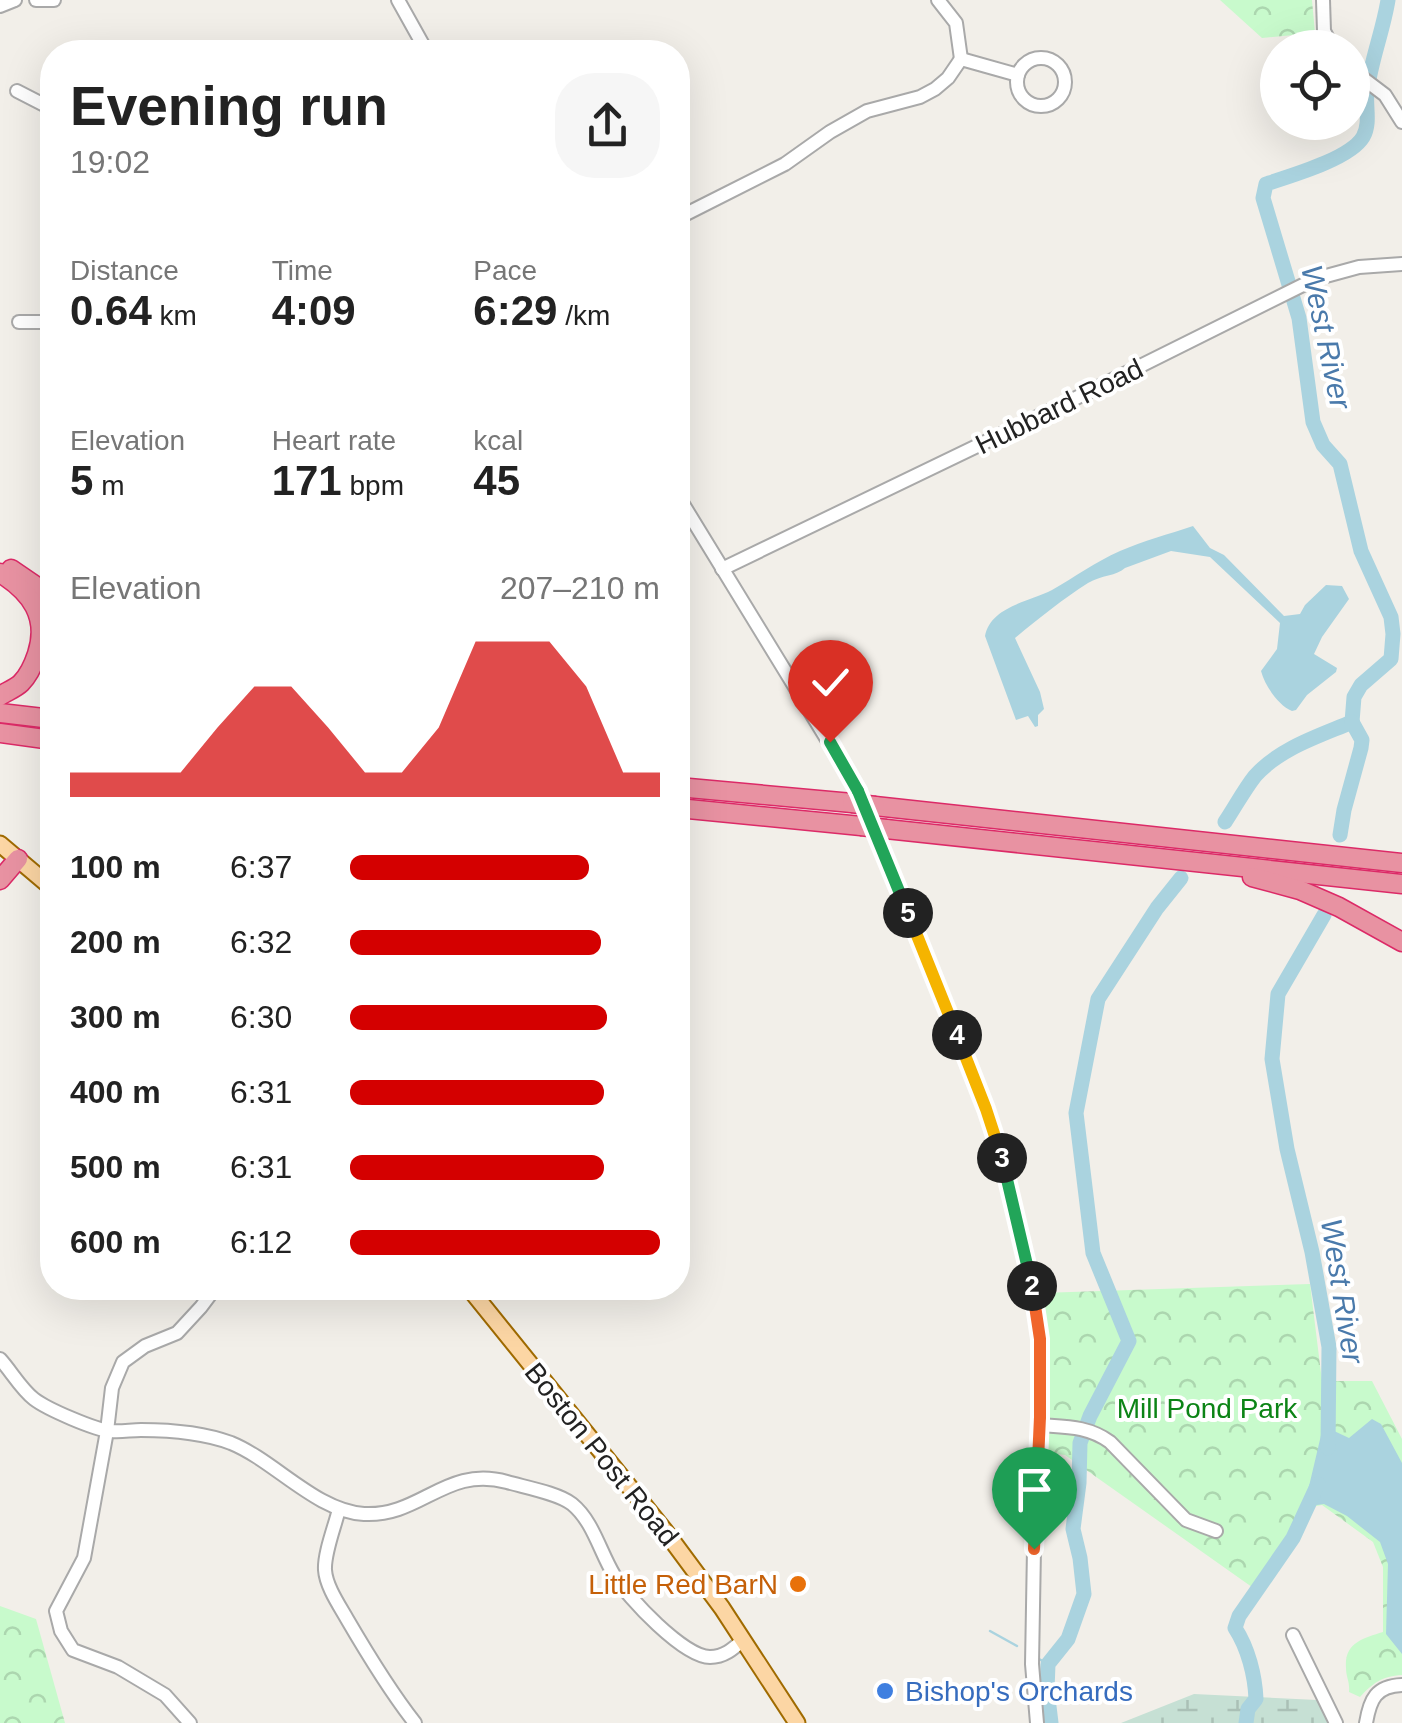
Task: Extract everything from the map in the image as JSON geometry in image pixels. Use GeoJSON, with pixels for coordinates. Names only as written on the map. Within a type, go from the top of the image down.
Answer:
{"type":"FeatureCollection","features":[{"type":"Feature","properties":{"kind":"highway"},"geometry":{"type":"LineString","coordinates":[[0,562],[40,589]]}},
{"type":"Feature","properties":{"kind":"highway"},"geometry":{"type":"LineString","coordinates":[[0,573],[30,598],[40,617]]}},
{"type":"Feature","properties":{"kind":"highway"},"geometry":{"type":"LineString","coordinates":[[0,696],[21,683],[40,645]]}},
{"type":"Feature","properties":{"kind":"highway"},"geometry":{"type":"LineString","coordinates":[[0,712],[40,717]]}},
{"type":"Feature","properties":{"kind":"highway"},"geometry":{"type":"LineString","coordinates":[[0,733],[40,738]]}},
{"type":"Feature","properties":{"kind":"highway"},"geometry":{"type":"LineString","coordinates":[[690,788],[1402,863]]}},
{"type":"Feature","properties":{"kind":"highway"},"geometry":{"type":"LineString","coordinates":[[690,809],[1402,884]]}},
{"type":"Feature","properties":{"kind":"highway"},"geometry":{"type":"LineString","coordinates":[[1295,852],[1402,855]]}},
{"type":"Feature","properties":{"kind":"highway"},"geometry":{"type":"LineString","coordinates":[[1143,856],[1300,890],[1402,942]]}},
{"type":"Feature","properties":{"kind":"highway"},"geometry":{"type":"LineString","coordinates":[[0,880],[18,859]]}},
{"type":"Feature","properties":{"kind":"main road"},"geometry":{"type":"LineString","coordinates":[[0,844],[40,878]]}},
{"type":"Feature","properties":{"kind":"main road","name":"Boston Post Road"},"geometry":{"type":"LineString","coordinates":[[478,1300],[665,1531],[798,1723]]}},
{"type":"Feature","properties":{"kind":"street"},"geometry":{"type":"LineString","coordinates":[[0,6],[15,0]]}},
{"type":"Feature","properties":{"kind":"street"},"geometry":{"type":"LineString","coordinates":[[36,0],[54,0]]}},
{"type":"Feature","properties":{"kind":"street"},"geometry":{"type":"LineString","coordinates":[[398,0],[420,40]]}},
{"type":"Feature","properties":{"kind":"street"},"geometry":{"type":"LineString","coordinates":[[690,212],[785,164],[867,112],[936,89],[961,58],[956,23],[938,0]]}},
{"type":"Feature","properties":{"kind":"street"},"geometry":{"type":"LineString","coordinates":[[1323,0],[1324,30]]}},
{"type":"Feature","properties":{"kind":"street"},"geometry":{"type":"LineString","coordinates":[[961,58],[1018,75]]}},
{"type":"Feature","properties":{"kind":"street"},"geometry":{"type":"LineString","coordinates":[[1370,83],[1392,104],[1402,122]]}},
{"type":"Feature","properties":{"kind":"street"},"geometry":{"type":"LineString","coordinates":[[17,90],[40,102]]}},
{"type":"Feature","properties":{"kind":"street","name":"Hubbard Road"},"geometry":{"type":"LineString","coordinates":[[722,569],[1315,279],[1359,267],[1402,264]]}},
{"type":"Feature","properties":{"kind":"street"},"geometry":{"type":"LineString","coordinates":[[19,322],[40,322]]}},
{"type":"Feature","properties":{"kind":"street"},"geometry":{"type":"LineString","coordinates":[[690,516],[858,790],[986,1109],[1003,1161],[1035,1302],[1041,1356],[1033,1577],[1032,1677],[1037,1723]]}},
{"type":"Feature","properties":{"kind":"street"},"geometry":{"type":"LineString","coordinates":[[190,1723],[165,1695],[118,1668],[72,1650],[60,1631],[56,1611],[84,1558],[108,1431],[112,1388],[123,1362],[145,1346],[177,1333],[206,1300]]}},
{"type":"Feature","properties":{"kind":"street"},"geometry":{"type":"LineString","coordinates":[[0,1358],[33,1398],[56,1411],[108,1431],[207,1436],[234,1444],[339,1509],[390,1514],[445,1485],[474,1477],[503,1480],[570,1502],[588,1522],[629,1596],[687,1649],[714,1657],[729,1652],[743,1640]]}},
{"type":"Feature","properties":{"kind":"street"},"geometry":{"type":"LineString","coordinates":[[1040,1426],[1084,1428],[1110,1442],[1186,1520],[1216,1531]]}},
{"type":"Feature","properties":{"kind":"street"},"geometry":{"type":"LineString","coordinates":[[339,1509],[326,1558],[328,1579],[387,1687],[415,1723]]}},
{"type":"Feature","properties":{"kind":"street"},"geometry":{"type":"LineString","coordinates":[[1293,1635],[1336,1723]]}},
{"type":"Feature","properties":{"kind":"street"},"geometry":{"type":"LineString","coordinates":[[1366,1723],[1368,1706],[1377,1692],[1402,1685]]}},
{"type":"Feature","properties":{"kind":"green space"},"geometry":{"type":"Polygon","coordinates":[[[1220,0],[1312,0],[1315,30],[1260,30],[1260,36],[1220,0]]]}},
{"type":"Feature","properties":{"kind":"green space","name":"Mill Pond Park"},"geometry":{"type":"Polygon","coordinates":[[[1310,1284],[1322,1381],[1372,1381],[1402,1439],[1402,1675],[1378,1681],[1360,1697],[1349,1692],[1348,1653],[1362,1639],[1383,1632],[1383,1567],[1373,1542],[1322,1505],[1311,1507],[1259,1592],[1065,1455],[1044,1452],[1046,1369],[1041,1293],[1310,1284]]]}},
{"type":"Feature","properties":{"kind":"green space"},"geometry":{"type":"Polygon","coordinates":[[[0,1606],[36,1619],[65,1723],[0,1723],[0,1606]]]}},
{"type":"Feature","properties":{"kind":"green space"},"geometry":{"type":"Polygon","coordinates":[[[1194,1694],[1317,1700],[1329,1723],[1121,1723],[1194,1694]]]}},
{"type":"Feature","properties":{"kind":"water"},"geometry":{"type":"Polygon","coordinates":[[[1193,526],[1210,548],[1224,555],[1284,616],[1300,614],[1326,585],[1342,586],[1349,599],[1314,654],[1337,668],[1336,672],[1307,695],[1296,710],[1287,708],[1273,694],[1261,671],[1277,649],[1280,623],[1210,557],[1171,551],[1088,583],[1015,638],[1044,709],[1038,715],[1038,726],[1028,716],[1016,720],[985,636],[995,618],[1120,551],[1193,526]]]}},
{"type":"Feature","properties":{"kind":"water"},"geometry":{"type":"Polygon","coordinates":[[[1372,1419],[1381,1424],[1402,1463],[1402,1654],[1386,1634],[1388,1564],[1380,1542],[1347,1516],[1306,1499],[1322,1431],[1332,1430],[1349,1438],[1372,1419]]]}},
{"type":"Feature","properties":{"kind":"waterway","name":"West River"},"geometry":{"type":"LineString","coordinates":[[1352,722],[1354,697],[1361,685],[1391,659],[1391,617],[1361,551],[1340,464],[1323,445],[1313,422],[1299,318],[1263,198],[1266,184],[1333,159],[1363,137],[1369,79],[1388,0]]}},
{"type":"Feature","properties":{"kind":"waterway"},"geometry":{"type":"LineString","coordinates":[[1225,822],[1265,766],[1300,744],[1352,722]]}},
{"type":"Feature","properties":{"kind":"waterway"},"geometry":{"type":"LineString","coordinates":[[1340,835],[1362,740],[1352,722]]}},
{"type":"Feature","properties":{"kind":"waterway"},"geometry":{"type":"LineString","coordinates":[[1051,1723],[1048,1664],[1068,1639],[1084,1594],[1073,1529],[1080,1443],[1129,1341],[1093,1253],[1076,1113],[1098,999],[1181,878]]}},
{"type":"Feature","properties":{"kind":"waterway","name":"West River"},"geometry":{"type":"LineString","coordinates":[[1324,915],[1278,994],[1272,1059],[1329,1347],[1328,1448]]}},
{"type":"Feature","properties":{"kind":"waterway","name":"West River"},"geometry":{"type":"LineString","coordinates":[[1246,1723],[1248,1709],[1256,1699],[1255,1690],[1247,1653],[1235,1628],[1239,1616],[1293,1538],[1318,1484]]}},
{"type":"Feature","properties":{"kind":"waterway"},"geometry":{"type":"LineString","coordinates":[[990,1631],[1017,1646]]}},
{"type":"Feature","properties":{"kind":"waterway"},"geometry":{"type":"LineString","coordinates":[[1039,1659],[1048,1664]]}},
{"type":"Feature","properties":{"kind":"place","name":"Little Red BarN"},"geometry":{"type":"Point","coordinates":[798,1584]}},
{"type":"Feature","properties":{"kind":"place","name":"Bishop's Orchards"},"geometry":{"type":"Point","coordinates":[885,1691]}},
{"type":"Feature","properties":{"kind":"route"},"geometry":{"type":"LineString","coordinates":[[830,742],[858,790],[885,853],[1003,1161],[1040,1339],[1042,1386],[1034,1549]]}}]}
